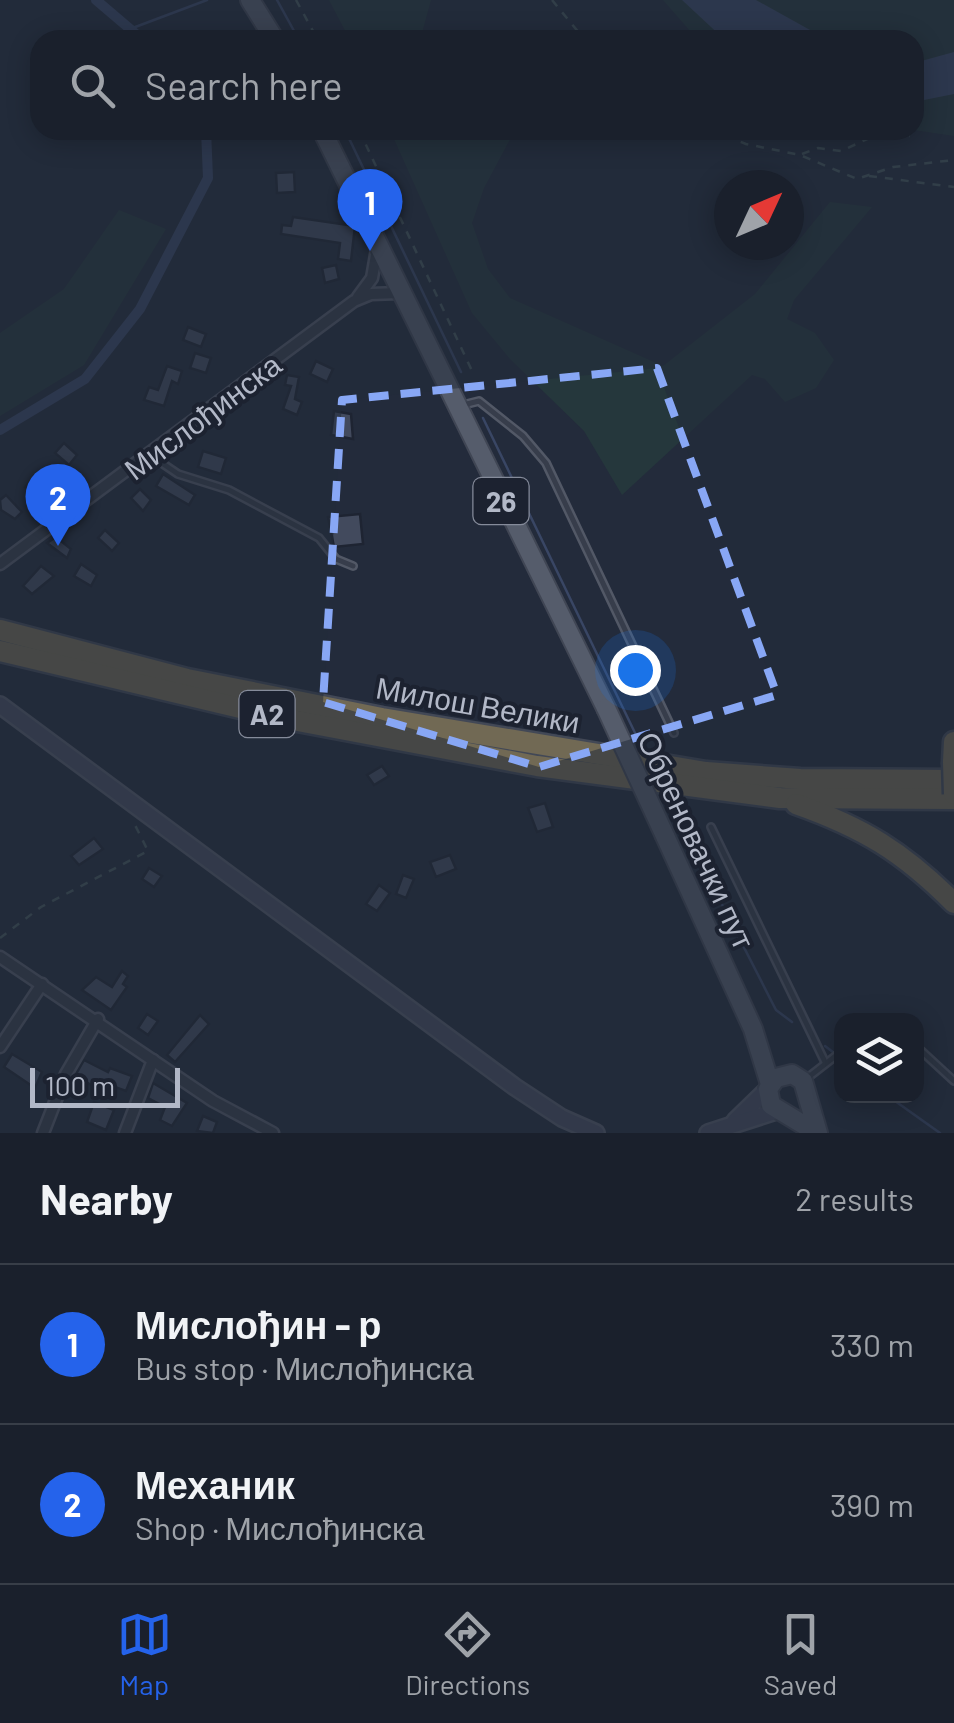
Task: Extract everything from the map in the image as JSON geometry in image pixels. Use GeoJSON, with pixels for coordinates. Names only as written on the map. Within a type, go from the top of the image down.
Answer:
{"type":"FeatureCollection","features":[{"type":"Feature","properties":{"kind":"highway","name":"Милош Велики"},"geometry":{"type":"LineString","coordinates":[[0,630],[187,679],[382,718],[706,772],[800,780],[954,780]]}},
{"type":"Feature","properties":{"kind":"highway","name":"Милош Велики"},"geometry":{"type":"LineString","coordinates":[[0,651],[287,719],[442,749],[780,798],[954,797]]}},
{"type":"Feature","properties":{"kind":"highway"},"geometry":{"type":"LineString","coordinates":[[954,742],[954,797]]}},
{"type":"Feature","properties":{"kind":"highway"},"geometry":{"type":"LineString","coordinates":[[780,798],[869,832],[922,870],[954,903]]}},
{"type":"Feature","properties":{"kind":"main road"},"geometry":{"type":"LineString","coordinates":[[250,0],[269,30]]}},
{"type":"Feature","properties":{"kind":"main road","name":"Обреновачки пут"},"geometry":{"type":"LineString","coordinates":[[327,140],[398,293],[606,708],[756,1036],[817,1133]]}},
{"type":"Feature","properties":{"kind":"main road"},"geometry":{"type":"LineString","coordinates":[[0,705],[514,1086],[562,1118],[596,1133]]}},
{"type":"Feature","properties":{"kind":"main road"},"geometry":{"type":"LineString","coordinates":[[708,1133],[800,1110],[787,1085],[726,1128]]}},
{"type":"Feature","properties":{"kind":"main road","name":"26"},"geometry":{"type":"LineString","coordinates":[[783,1112],[787,1085]]}},
{"type":"Feature","properties":{"kind":"main road","name":"Обреновачки пут"},"geometry":{"type":"LineString","coordinates":[[783,1112],[817,1133]]}},
{"type":"Feature","properties":{"kind":"street","name":"Мислођинска"},"geometry":{"type":"LineString","coordinates":[[354,301],[372,278],[378,248]]}},
{"type":"Feature","properties":{"kind":"street","name":"Мислођинска"},"geometry":{"type":"LineString","coordinates":[[0,564],[354,301],[370,294],[398,293]]}},
{"type":"Feature","properties":{"kind":"street"},"geometry":{"type":"LineString","coordinates":[[0,956],[213,1100],[273,1133]]}},
{"type":"Feature","properties":{"kind":"street"},"geometry":{"type":"LineString","coordinates":[[0,1046],[42,984]]}},
{"type":"Feature","properties":{"kind":"street"},"geometry":{"type":"LineString","coordinates":[[43,1133],[66,1074],[98,1020]]}},
{"type":"Feature","properties":{"kind":"street"},"geometry":{"type":"LineString","coordinates":[[124,1133],[153,1060]]}},
{"type":"Feature","properties":{"kind":"lane"},"geometry":{"type":"LineString","coordinates":[[456,410],[471,401],[479,402],[524,436],[546,463],[674,733]]}},
{"type":"Feature","properties":{"kind":"lane"},"geometry":{"type":"LineString","coordinates":[[150,455],[178,474],[229,490],[319,538],[336,559],[353,566]]}},
{"type":"Feature","properties":{"kind":"lane"},"geometry":{"type":"LineString","coordinates":[[711,826],[824,1062]]}},
{"type":"Feature","properties":{"kind":"lane"},"geometry":{"type":"LineString","coordinates":[[924,1053],[954,1081]]}},
{"type":"Feature","properties":{"kind":"lane"},"geometry":{"type":"LineString","coordinates":[[787,1085],[834,1055]]}},
{"type":"Feature","properties":{"kind":"path"},"geometry":{"type":"LineString","coordinates":[[296,0],[312,30]]}},
{"type":"Feature","properties":{"kind":"path"},"geometry":{"type":"LineString","coordinates":[[552,0],[577,30]]}},
{"type":"Feature","properties":{"kind":"path"},"geometry":{"type":"LineString","coordinates":[[363,140],[473,373]]}},
{"type":"Feature","properties":{"kind":"path"},"geometry":{"type":"LineString","coordinates":[[736,140],[800,155],[858,179],[894,168],[954,160]]}},
{"type":"Feature","properties":{"kind":"path"},"geometry":{"type":"LineString","coordinates":[[800,155],[818,148],[842,151],[865,140]]}},
{"type":"Feature","properties":{"kind":"path"},"geometry":{"type":"LineString","coordinates":[[867,176],[954,188]]}},
{"type":"Feature","properties":{"kind":"path"},"geometry":{"type":"LineString","coordinates":[[0,938],[41,907],[148,851],[145,838],[126,812],[132,801]]}},
{"type":"Feature","properties":{"kind":"highlighted area"},"geometry":{"type":"Polygon","coordinates":[[[657,368],[777,695],[539,767],[323,702],[342,400],[657,368]]]}},
{"type":"Feature","properties":{"kind":"shaded area"},"geometry":{"type":"Polygon","coordinates":[[[329,0],[431,0],[423,30],[345,30],[329,0]]]}},
{"type":"Feature","properties":{"kind":"shaded area"},"geometry":{"type":"Polygon","coordinates":[[[663,0],[954,0],[954,136],[924,132],[924,30],[689,30],[663,0]]]}},
{"type":"Feature","properties":{"kind":"shaded area"},"geometry":{"type":"Polygon","coordinates":[[[394,140],[510,140],[484,188],[472,223],[488,269],[510,298],[663,366],[755,294],[783,260],[804,260],[804,234],[830,202],[872,207],[794,300],[787,319],[815,333],[834,360],[816,388],[785,402],[765,379],[752,375],[622,495],[584,431],[510,359],[472,313],[394,140]]]}},
{"type":"Feature","properties":{"kind":"shaded area"},"geometry":{"type":"Polygon","coordinates":[[[119,210],[166,229],[84,365],[0,416],[0,333],[64,289],[119,210]]]}},
{"type":"Feature","properties":{"kind":"water"},"geometry":{"type":"Polygon","coordinates":[[[682,0],[756,0],[810,30],[714,30],[682,0]]]}},
{"type":"Feature","properties":{"kind":"water"},"geometry":{"type":"Polygon","coordinates":[[[954,52],[954,94],[924,100],[924,60],[954,52]]]}},
{"type":"Feature","properties":{"kind":"building"},"geometry":{"type":"Polygon","coordinates":[[[294,172],[295,192],[277,193],[276,173],[294,172]]]}},
{"type":"Feature","properties":{"kind":"building"},"geometry":{"type":"Polygon","coordinates":[[[293,217],[355,226],[351,261],[338,259],[340,243],[281,234],[282,225],[291,226],[293,217]]]}},
{"type":"Feature","properties":{"kind":"building"},"geometry":{"type":"Polygon","coordinates":[[[336,265],[339,279],[325,283],[322,268],[336,265]]]}},
{"type":"Feature","properties":{"kind":"building"},"geometry":{"type":"Polygon","coordinates":[[[188,327],[206,334],[201,347],[183,340],[188,327]]]}},
{"type":"Feature","properties":{"kind":"building"},"geometry":{"type":"Polygon","coordinates":[[[195,353],[211,358],[206,373],[190,368],[195,353]]]}},
{"type":"Feature","properties":{"kind":"building"},"geometry":{"type":"Polygon","coordinates":[[[316,361],[333,369],[327,382],[310,374],[316,361]]]}},
{"type":"Feature","properties":{"kind":"building"},"geometry":{"type":"Polygon","coordinates":[[[167,366],[182,371],[178,384],[172,381],[164,406],[144,400],[149,387],[158,390],[167,366]]]}},
{"type":"Feature","properties":{"kind":"building"},"geometry":{"type":"Polygon","coordinates":[[[287,375],[299,377],[295,399],[302,402],[297,415],[283,409],[291,386],[285,385],[287,375]]]}},
{"type":"Feature","properties":{"kind":"building"},"geometry":{"type":"Polygon","coordinates":[[[334,411],[351,414],[353,439],[331,435],[334,411]]]}},
{"type":"Feature","properties":{"kind":"building"},"geometry":{"type":"Polygon","coordinates":[[[64,443],[77,455],[69,465],[55,453],[64,443]]]}},
{"type":"Feature","properties":{"kind":"building"},"geometry":{"type":"Polygon","coordinates":[[[203,451],[226,458],[221,474],[198,467],[203,451]]]}},
{"type":"Feature","properties":{"kind":"building"},"geometry":{"type":"Polygon","coordinates":[[[163,474],[195,495],[189,505],[156,486],[163,474]]]}},
{"type":"Feature","properties":{"kind":"building"},"geometry":{"type":"Polygon","coordinates":[[[37,475],[47,485],[35,497],[25,487],[37,475]]]}},
{"type":"Feature","properties":{"kind":"building"},"geometry":{"type":"Polygon","coordinates":[[[140,489],[151,500],[143,511],[131,498],[140,489]]]}},
{"type":"Feature","properties":{"kind":"building"},"geometry":{"type":"Polygon","coordinates":[[[6,495],[22,512],[15,519],[1,510],[0,500],[6,495]]]}},
{"type":"Feature","properties":{"kind":"building"},"geometry":{"type":"Polygon","coordinates":[[[360,514],[363,544],[334,547],[328,517],[360,514]]]}},
{"type":"Feature","properties":{"kind":"building"},"geometry":{"type":"Polygon","coordinates":[[[105,530],[119,543],[112,551],[98,538],[105,530]]]}},
{"type":"Feature","properties":{"kind":"building"},"geometry":{"type":"Polygon","coordinates":[[[56,537],[71,549],[67,558],[47,543],[56,537]]]}},
{"type":"Feature","properties":{"kind":"building"},"geometry":{"type":"Polygon","coordinates":[[[81,564],[97,575],[91,586],[74,576],[81,564]]]}},
{"type":"Feature","properties":{"kind":"building"},"geometry":{"type":"Polygon","coordinates":[[[41,566],[54,576],[32,594],[23,586],[41,566]]]}},
{"type":"Feature","properties":{"kind":"building"},"geometry":{"type":"Polygon","coordinates":[[[382,766],[389,776],[374,785],[367,775],[382,766]]]}},
{"type":"Feature","properties":{"kind":"building"},"geometry":{"type":"Polygon","coordinates":[[[545,803],[553,827],[537,832],[528,808],[545,803]]]}},
{"type":"Feature","properties":{"kind":"building"},"geometry":{"type":"Polygon","coordinates":[[[94,838],[103,849],[79,865],[71,856],[94,838]]]}},
{"type":"Feature","properties":{"kind":"building"},"geometry":{"type":"Polygon","coordinates":[[[450,855],[456,869],[436,877],[430,862],[450,855]]]}},
{"type":"Feature","properties":{"kind":"building"},"geometry":{"type":"Polygon","coordinates":[[[149,868],[162,876],[154,887],[142,879],[149,868]]]}},
{"type":"Feature","properties":{"kind":"building"},"geometry":{"type":"Polygon","coordinates":[[[403,875],[414,879],[406,898],[396,894],[403,875]]]}},
{"type":"Feature","properties":{"kind":"building"},"geometry":{"type":"Polygon","coordinates":[[[379,885],[390,893],[377,911],[366,904],[379,885]]]}},
{"type":"Feature","properties":{"kind":"building"},"geometry":{"type":"Polygon","coordinates":[[[122,971],[128,976],[123,984],[127,987],[111,1010],[82,990],[96,977],[112,987],[122,971]]]}},
{"type":"Feature","properties":{"kind":"building"},"geometry":{"type":"Polygon","coordinates":[[[147,1014],[158,1021],[148,1035],[138,1028],[147,1014]]]}},
{"type":"Feature","properties":{"kind":"building"},"geometry":{"type":"Polygon","coordinates":[[[200,1015],[209,1024],[175,1062],[167,1055],[200,1015]]]}},
{"type":"Feature","properties":{"kind":"building"},"geometry":{"type":"Polygon","coordinates":[[[12,1054],[42,1072],[35,1088],[4,1067],[12,1054]]]}},
{"type":"Feature","properties":{"kind":"building"},"geometry":{"type":"Polygon","coordinates":[[[84,1060],[108,1072],[110,1068],[132,1076],[126,1091],[98,1081],[95,1087],[75,1076],[84,1060]]]}},
{"type":"Feature","properties":{"kind":"building"},"geometry":{"type":"Polygon","coordinates":[[[153,1083],[187,1103],[172,1126],[160,1120],[165,1107],[148,1098],[153,1083]]]}},
{"type":"Feature","properties":{"kind":"building"},"geometry":{"type":"Polygon","coordinates":[[[94,1102],[114,1110],[106,1130],[87,1122],[94,1102]]]}},
{"type":"Feature","properties":{"kind":"building"},"geometry":{"type":"Polygon","coordinates":[[[203,1116],[217,1122],[213,1133],[197,1131],[203,1116]]]}},
{"type":"Feature","properties":{"kind":"waterway"},"geometry":{"type":"LineString","coordinates":[[96,0],[131,30]]}},
{"type":"Feature","properties":{"kind":"waterway"},"geometry":{"type":"LineString","coordinates":[[130,29],[207,0]]}},
{"type":"Feature","properties":{"kind":"waterway"},"geometry":{"type":"LineString","coordinates":[[277,0],[294,30]]}},
{"type":"Feature","properties":{"kind":"waterway"},"geometry":{"type":"LineString","coordinates":[[0,430],[85,379],[140,309],[208,178],[206,140]]}},
{"type":"Feature","properties":{"kind":"waterway"},"geometry":{"type":"LineString","coordinates":[[350,140],[461,372]]}},
{"type":"Feature","properties":{"kind":"waterway"},"geometry":{"type":"LineString","coordinates":[[483,418],[637,737]]}},
{"type":"Feature","properties":{"kind":"waterway"},"geometry":{"type":"LineString","coordinates":[[665,793],[776,1010],[792,1022]]}},
{"type":"Feature","properties":{"kind":"waterway"},"geometry":{"type":"LineString","coordinates":[[825,1046],[834,1053]]}},
{"type":"Feature","properties":{"kind":"waterway"},"geometry":{"type":"LineString","coordinates":[[898,1103],[940,1133]]}},
{"type":"Feature","properties":{"kind":"place","name":"Мислођин - р"},"geometry":{"type":"Point","coordinates":[370,251]}},
{"type":"Feature","properties":{"kind":"place","name":"Механик"},"geometry":{"type":"Point","coordinates":[58,546]}}]}
